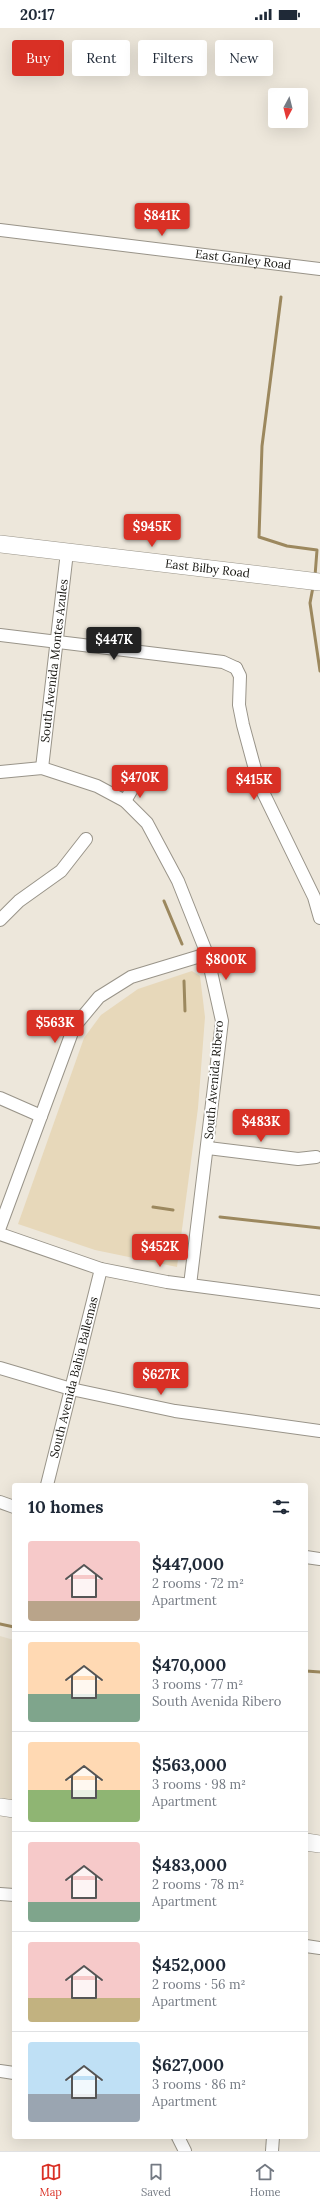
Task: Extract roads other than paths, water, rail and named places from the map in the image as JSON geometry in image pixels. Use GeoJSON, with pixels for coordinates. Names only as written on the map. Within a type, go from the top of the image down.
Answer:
{"type":"FeatureCollection","features":[{"type":"Feature","properties":{"kind":"street","name":"East Ganley Road"},"geometry":{"type":"LineString","coordinates":[[0,230],[320,269]]}},
{"type":"Feature","properties":{"kind":"street","name":"East Bilby Road"},"geometry":{"type":"LineString","coordinates":[[0,544],[320,582]]}},
{"type":"Feature","properties":{"kind":"street","name":"South Avenida Montes Azules"},"geometry":{"type":"LineString","coordinates":[[42,768],[67,552]]}},
{"type":"Feature","properties":{"kind":"street"},"geometry":{"type":"LineString","coordinates":[[0,635],[223,662],[240,666],[239,705],[259,784],[314,897],[320,918]]}},
{"type":"Feature","properties":{"kind":"street"},"geometry":{"type":"LineString","coordinates":[[0,772],[42,768]]}},
{"type":"Feature","properties":{"kind":"street","name":"South Avenida Ribero"},"geometry":{"type":"LineString","coordinates":[[42,768],[97,786],[125,801],[147,823],[178,881],[207,954],[222,1021],[208,1148],[190,1285]]}},
{"type":"Feature","properties":{"kind":"street"},"geometry":{"type":"LineString","coordinates":[[125,801],[135,784]]}},
{"type":"Feature","properties":{"kind":"street"},"geometry":{"type":"LineString","coordinates":[[0,920],[19,901],[60,871],[86,839]]}},
{"type":"Feature","properties":{"kind":"street"},"geometry":{"type":"LineString","coordinates":[[0,1227],[74,1027],[99,997],[131,977],[207,954]]}},
{"type":"Feature","properties":{"kind":"street"},"geometry":{"type":"LineString","coordinates":[[0,1098],[41,1116]]}},
{"type":"Feature","properties":{"kind":"street"},"geometry":{"type":"LineString","coordinates":[[208,1148],[298,1159],[319,1158]]}},
{"type":"Feature","properties":{"kind":"street"},"geometry":{"type":"LineString","coordinates":[[0,1234],[101,1269],[190,1285],[320,1302]]}},
{"type":"Feature","properties":{"kind":"street","name":"South Avenida Bahia Ballemas"},"geometry":{"type":"LineString","coordinates":[[48,1483],[101,1269]]}},
{"type":"Feature","properties":{"kind":"street"},"geometry":{"type":"LineString","coordinates":[[0,1368],[71,1389],[175,1411],[320,1431]]}},
{"type":"Feature","properties":{"kind":"street"},"geometry":{"type":"LineString","coordinates":[[0,1502],[12,1506]]}},
{"type":"Feature","properties":{"kind":"street"},"geometry":{"type":"LineString","coordinates":[[308,1557],[320,1559]]}},
{"type":"Feature","properties":{"kind":"street"},"geometry":{"type":"LineString","coordinates":[[0,1807],[12,1808]]}},
{"type":"Feature","properties":{"kind":"street"},"geometry":{"type":"LineString","coordinates":[[308,1842],[320,1844]]}},
{"type":"Feature","properties":{"kind":"street"},"geometry":{"type":"LineString","coordinates":[[0,1894],[12,1895]]}},
{"type":"Feature","properties":{"kind":"street"},"geometry":{"type":"LineString","coordinates":[[308,1946],[320,1948]]}},
{"type":"Feature","properties":{"kind":"street"},"geometry":{"type":"LineString","coordinates":[[0,2071],[12,2073]]}},
{"type":"Feature","properties":{"kind":"street"},"geometry":{"type":"LineString","coordinates":[[179,2139],[186,2151]]}},
{"type":"Feature","properties":{"kind":"street"},"geometry":{"type":"LineString","coordinates":[[272,2151],[273,2139]]}},
{"type":"Feature","properties":{"kind":"waterway"},"geometry":{"type":"LineString","coordinates":[[281,297],[262,446],[259,537],[287,546],[317,550],[315,576]]}},
{"type":"Feature","properties":{"kind":"waterway"},"geometry":{"type":"LineString","coordinates":[[313,587],[310,603],[320,671]]}},
{"type":"Feature","properties":{"kind":"waterway"},"geometry":{"type":"LineString","coordinates":[[164,901],[182,944]]}},
{"type":"Feature","properties":{"kind":"waterway"},"geometry":{"type":"LineString","coordinates":[[184,981],[185,1011]]}},
{"type":"Feature","properties":{"kind":"waterway"},"geometry":{"type":"LineString","coordinates":[[153,1207],[173,1210]]}},
{"type":"Feature","properties":{"kind":"waterway"},"geometry":{"type":"LineString","coordinates":[[220,1217],[320,1228]]}},
{"type":"Feature","properties":{"kind":"waterway"},"geometry":{"type":"LineString","coordinates":[[0,1624],[12,1627]]}},
{"type":"Feature","properties":{"kind":"waterway"},"geometry":{"type":"LineString","coordinates":[[308,1671],[320,1672]]}}]}
